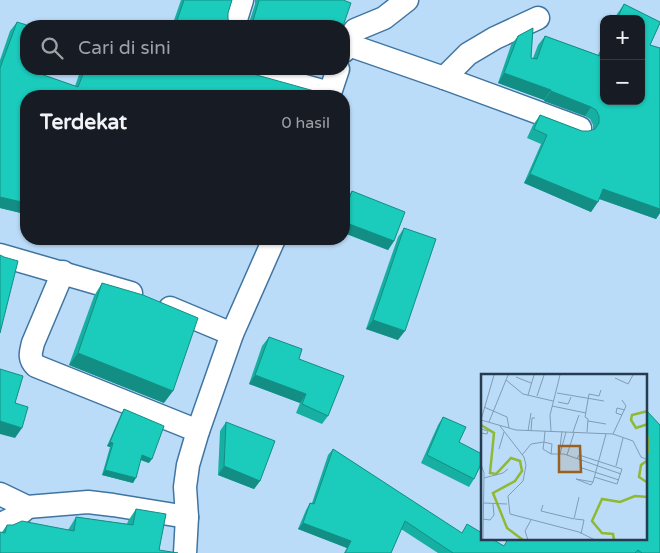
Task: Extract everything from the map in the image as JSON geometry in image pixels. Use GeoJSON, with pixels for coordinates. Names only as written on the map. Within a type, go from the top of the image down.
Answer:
{"type":"FeatureCollection","features":[{"type":"Feature","properties":{"kind":"street"},"geometry":{"type":"LineString","coordinates":[[236,20],[242,0]]}},
{"type":"Feature","properties":{"kind":"street"},"geometry":{"type":"LineString","coordinates":[[350,39],[355,30],[384,18],[407,0]]}},
{"type":"Feature","properties":{"kind":"street"},"geometry":{"type":"LineString","coordinates":[[444,78],[468,54],[495,38],[538,18]]}},
{"type":"Feature","properties":{"kind":"street"},"geometry":{"type":"LineString","coordinates":[[350,50],[444,78],[580,128]]}},
{"type":"Feature","properties":{"kind":"street"},"geometry":{"type":"LineString","coordinates":[[263,75],[313,90]]}},
{"type":"Feature","properties":{"kind":"street"},"geometry":{"type":"LineString","coordinates":[[332,90],[336,75]]}},
{"type":"Feature","properties":{"kind":"street"},"geometry":{"type":"LineString","coordinates":[[185,553],[187,517],[185,487],[188,466],[198,431],[232,334],[271,245]]}},
{"type":"Feature","properties":{"kind":"street"},"geometry":{"type":"LineString","coordinates":[[0,255],[139,295],[232,334]]}},
{"type":"Feature","properties":{"kind":"street"},"geometry":{"type":"LineString","coordinates":[[64,272],[33,343],[32,362],[36,366],[198,431]]}},
{"type":"Feature","properties":{"kind":"street"},"geometry":{"type":"LineString","coordinates":[[0,494],[27,506],[88,502],[187,517]]}},
{"type":"Feature","properties":{"kind":"street"},"geometry":{"type":"LineString","coordinates":[[0,524],[10,520],[27,506]]}},
{"type":"Feature","properties":{"kind":"building"},"geometry":{"type":"Polygon","coordinates":[[[184,0],[232,0],[228,13],[229,20],[177,20],[184,0]]]}},
{"type":"Feature","properties":{"kind":"building"},"geometry":{"type":"Polygon","coordinates":[[[259,0],[343,0],[351,3],[345,20],[253,20],[259,0]]]}},
{"type":"Feature","properties":{"kind":"building"},"geometry":{"type":"Polygon","coordinates":[[[624,4],[660,22],[650,45],[660,48],[660,209],[603,189],[598,202],[530,174],[547,135],[534,129],[540,115],[582,131],[595,129],[599,123],[599,116],[596,110],[591,107],[504,73],[518,36],[533,28],[531,58],[537,59],[545,36],[600,56],[600,105],[645,105],[645,15],[619,15],[624,4]]]}},
{"type":"Feature","properties":{"kind":"building"},"geometry":{"type":"Polygon","coordinates":[[[17,22],[20,23],[20,75],[44,75],[78,87],[83,75],[257,75],[311,90],[20,90],[20,202],[0,197],[0,68],[17,22]]]}},
{"type":"Feature","properties":{"kind":"building"},"geometry":{"type":"Polygon","coordinates":[[[352,191],[405,212],[394,241],[350,224],[350,196],[352,191]]]}},
{"type":"Feature","properties":{"kind":"building"},"geometry":{"type":"Polygon","coordinates":[[[404,228],[436,239],[405,331],[373,320],[404,228]]]}},
{"type":"Feature","properties":{"kind":"building"},"geometry":{"type":"Polygon","coordinates":[[[0,255],[18,261],[0,333],[0,255]]]}},
{"type":"Feature","properties":{"kind":"building"},"geometry":{"type":"Polygon","coordinates":[[[102,283],[143,295],[198,318],[173,391],[78,353],[102,283]]]}},
{"type":"Feature","properties":{"kind":"building"},"geometry":{"type":"Polygon","coordinates":[[[269,337],[302,349],[299,359],[344,376],[328,416],[302,404],[306,394],[255,375],[269,337]]]}},
{"type":"Feature","properties":{"kind":"building"},"geometry":{"type":"Polygon","coordinates":[[[0,369],[23,376],[15,403],[28,407],[22,428],[0,421],[0,369]]]}},
{"type":"Feature","properties":{"kind":"building"},"geometry":{"type":"Polygon","coordinates":[[[124,409],[164,426],[152,459],[142,455],[136,478],[105,470],[113,443],[110,442],[124,409]]]}},
{"type":"Feature","properties":{"kind":"building"},"geometry":{"type":"Polygon","coordinates":[[[648,412],[660,425],[660,553],[642,553],[638,550],[635,553],[453,553],[405,521],[391,553],[345,553],[351,541],[303,523],[310,503],[314,504],[333,449],[462,533],[467,524],[481,532],[481,540],[494,540],[504,546],[507,540],[648,540],[648,412]]]}},
{"type":"Feature","properties":{"kind":"building"},"geometry":{"type":"Polygon","coordinates":[[[443,417],[466,427],[459,442],[481,453],[481,464],[474,479],[427,455],[443,417]]]}},
{"type":"Feature","properties":{"kind":"building"},"geometry":{"type":"Polygon","coordinates":[[[226,422],[275,441],[260,481],[224,466],[226,422]]]}},
{"type":"Feature","properties":{"kind":"building"},"geometry":{"type":"Polygon","coordinates":[[[136,509],[166,514],[159,550],[178,553],[0,553],[0,532],[5,533],[7,525],[13,525],[22,521],[74,531],[76,517],[133,525],[136,509]]]}}]}
